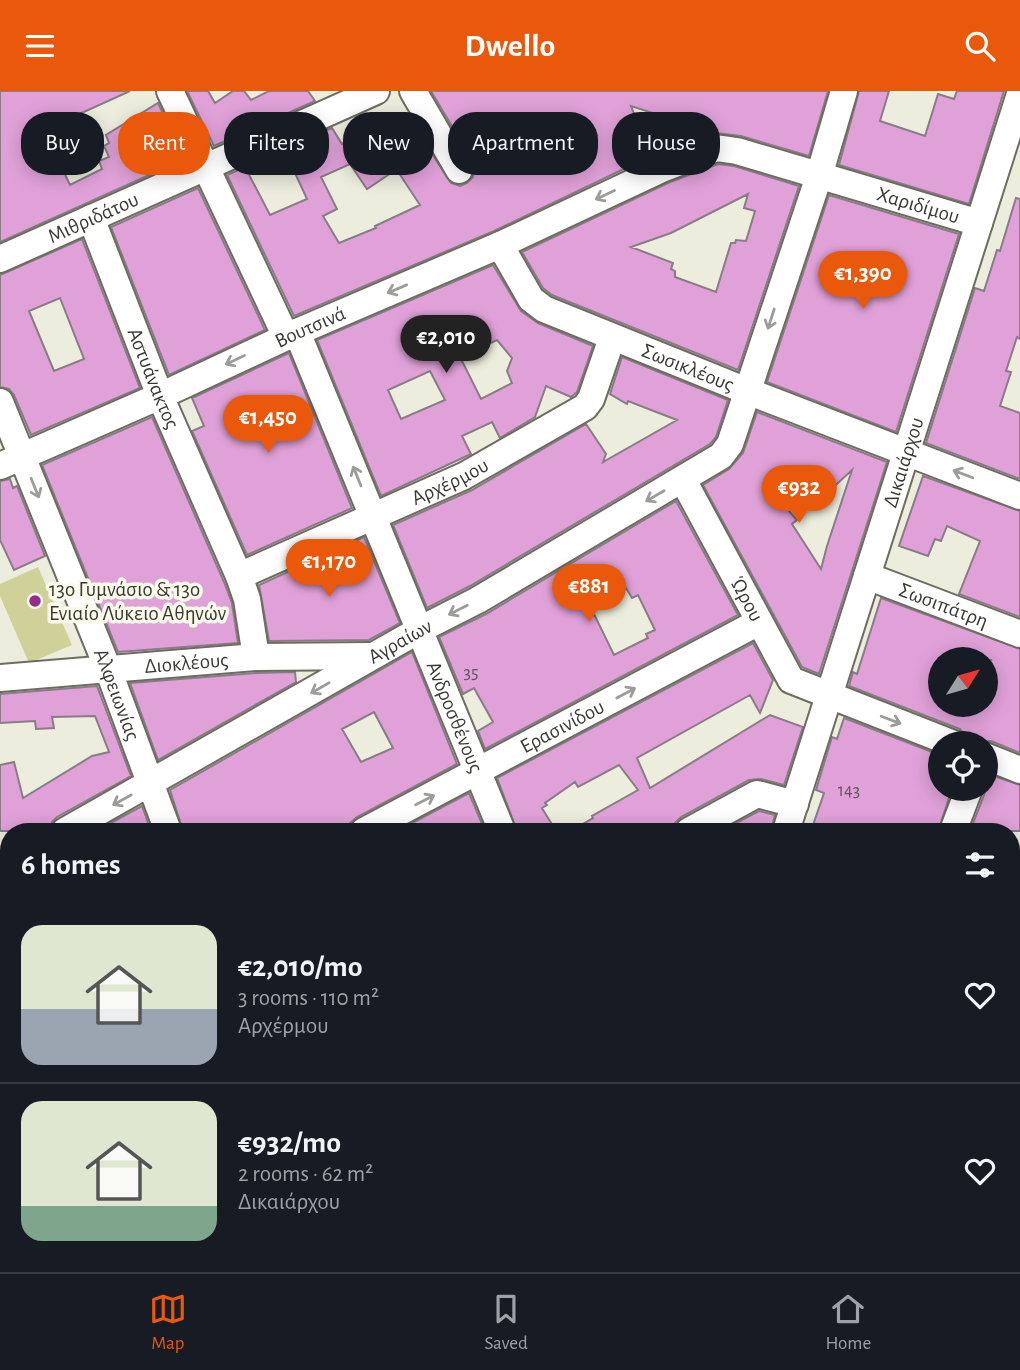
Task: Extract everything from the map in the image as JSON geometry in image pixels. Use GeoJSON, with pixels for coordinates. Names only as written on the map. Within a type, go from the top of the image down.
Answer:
{"type":"FeatureCollection","features":[{"type":"Feature","properties":{"kind":"street","name":"Ανδροσθένους"},"geometry":{"type":"LineString","coordinates":[[170,91],[180,112]]}},
{"type":"Feature","properties":{"kind":"street","name":"Μιθριδάτου"},"geometry":{"type":"LineString","coordinates":[[210,163],[376,91]]}},
{"type":"Feature","properties":{"kind":"street"},"geometry":{"type":"LineString","coordinates":[[414,91],[448,151]]}},
{"type":"Feature","properties":{"kind":"street"},"geometry":{"type":"LineString","coordinates":[[747,391],[819,176],[844,91]]}},
{"type":"Feature","properties":{"kind":"street","name":"Δικαιάρχου"},"geometry":{"type":"LineString","coordinates":[[789,823],[1020,94]]}},
{"type":"Feature","properties":{"kind":"street","name":"Βουτσινά"},"geometry":{"type":"LineString","coordinates":[[11,461],[160,396],[291,334],[500,245],[699,153],[716,148],[737,151]]}},
{"type":"Feature","properties":{"kind":"street","name":"Χαριδίμου"},"geometry":{"type":"LineString","coordinates":[[737,151],[979,223]]}},
{"type":"Feature","properties":{"kind":"street","name":"Ανδροσθένους"},"geometry":{"type":"LineString","coordinates":[[210,173],[291,334],[374,517],[499,823]]}},
{"type":"Feature","properties":{"kind":"street","name":"Μιθριδάτου"},"geometry":{"type":"LineString","coordinates":[[0,259],[184,175]]}},
{"type":"Feature","properties":{"kind":"street","name":"Αστυάνακτος"},"geometry":{"type":"LineString","coordinates":[[91,218],[160,396],[239,576],[247,599],[256,657]]}},
{"type":"Feature","properties":{"kind":"street","name":"Σωσικλέους"},"geometry":{"type":"LineString","coordinates":[[500,245],[531,299],[544,309],[612,338],[1020,496]]}},
{"type":"Feature","properties":{"kind":"street","name":"Αρχέρμου"},"geometry":{"type":"LineString","coordinates":[[239,576],[464,477],[584,407],[591,399],[612,338]]}},
{"type":"Feature","properties":{"kind":"street","name":"Αγραίων"},"geometry":{"type":"LineString","coordinates":[[80,823],[421,629],[478,600],[721,456],[730,444],[747,391]]}},
{"type":"Feature","properties":{"kind":"street","name":"Αλφειωνίας"},"geometry":{"type":"LineString","coordinates":[[0,402],[11,461],[108,669],[165,823]]}},
{"type":"Feature","properties":{"kind":"street","name":"Ώρου"},"geometry":{"type":"LineString","coordinates":[[683,480],[791,680],[928,734]]}},
{"type":"Feature","properties":{"kind":"street","name":"Σωσιπάτρη"},"geometry":{"type":"LineString","coordinates":[[867,576],[1020,634]]}},
{"type":"Feature","properties":{"kind":"street","name":"Ερασινίδου"},"geometry":{"type":"LineString","coordinates":[[380,823],[758,622]]}},
{"type":"Feature","properties":{"kind":"street","name":"Διοκλέους"},"geometry":{"type":"LineString","coordinates":[[0,678],[256,657],[374,656]]}},
{"type":"Feature","properties":{"kind":"street"},"geometry":{"type":"LineString","coordinates":[[998,761],[1020,770]]}},
{"type":"Feature","properties":{"kind":"street"},"geometry":{"type":"LineString","coordinates":[[704,823],[757,794],[795,804]]}},
{"type":"Feature","properties":{"kind":"street"},"geometry":{"type":"LineString","coordinates":[[956,823],[964,801]]}},
{"type":"Feature","properties":{"kind":"green space"},"geometry":{"type":"Polygon","coordinates":[[[38,567],[72,645],[29,663],[0,596],[0,584],[38,567]]]}},
{"type":"Feature","properties":{"kind":"building"},"geometry":{"type":"Polygon","coordinates":[[[0,91],[130,91],[84,112],[21,112],[21,175],[65,175],[70,185],[90,175],[104,175],[104,159],[109,157],[104,146],[109,143],[106,135],[118,128],[118,175],[149,175],[0,242],[0,91]]]}},
{"type":"Feature","properties":{"kind":"building"},"geometry":{"type":"Polygon","coordinates":[[[187,91],[208,91],[215,103],[233,91],[244,91],[251,100],[269,91],[308,91],[315,101],[290,112],[224,112],[224,142],[214,146],[210,138],[210,112],[197,112],[187,91]]]}},
{"type":"Feature","properties":{"kind":"building"},"geometry":{"type":"Polygon","coordinates":[[[431,91],[828,91],[809,156],[741,136],[720,133],[720,112],[650,112],[631,106],[633,112],[612,112],[612,175],[494,231],[294,316],[227,175],[249,175],[270,215],[307,199],[296,175],[325,175],[321,177],[337,209],[323,216],[339,243],[376,228],[375,226],[420,205],[400,175],[434,175],[434,157],[451,183],[460,186],[474,175],[598,175],[598,112],[448,112],[448,120],[431,91]]]}},
{"type":"Feature","properties":{"kind":"building"},"geometry":{"type":"Polygon","coordinates":[[[859,91],[889,91],[880,121],[925,136],[938,94],[954,99],[957,91],[1004,91],[969,204],[839,165],[859,91]]]}},
{"type":"Feature","properties":{"kind":"building"},"geometry":{"type":"Polygon","coordinates":[[[158,103],[162,112],[143,112],[158,103]]]}},
{"type":"Feature","properties":{"kind":"building"},"geometry":{"type":"Polygon","coordinates":[[[332,128],[343,143],[343,167],[329,173],[329,129],[332,128]]]}},
{"type":"Feature","properties":{"kind":"building"},"geometry":{"type":"Polygon","coordinates":[[[720,164],[799,186],[738,370],[552,295],[543,288],[522,252],[670,182],[689,175],[720,175],[720,164]],[[748,194],[671,233],[631,247],[673,263],[671,269],[675,271],[675,277],[716,292],[731,243],[736,240],[746,241],[755,211],[744,208],[748,194]]]}},
{"type":"Feature","properties":{"kind":"building"},"geometry":{"type":"Polygon","coordinates":[[[357,175],[388,175],[367,189],[357,175]]]}},
{"type":"Feature","properties":{"kind":"building"},"geometry":{"type":"Polygon","coordinates":[[[198,188],[265,330],[169,375],[111,227],[198,188]]]}},
{"type":"Feature","properties":{"kind":"building"},"geometry":{"type":"Polygon","coordinates":[[[829,195],[959,234],[896,432],[767,382],[829,195]]]}},
{"type":"Feature","properties":{"kind":"building"},"geometry":{"type":"Polygon","coordinates":[[[1016,198],[1020,199],[1020,339],[1017,337],[1006,371],[1011,372],[1000,406],[1020,413],[1020,479],[926,443],[975,288],[984,291],[997,250],[1000,251],[1016,198]]]}},
{"type":"Feature","properties":{"kind":"building"},"geometry":{"type":"Polygon","coordinates":[[[82,239],[140,388],[31,435],[14,395],[9,389],[0,387],[0,275],[82,239]],[[60,298],[29,311],[54,371],[84,359],[60,298]]]}},
{"type":"Feature","properties":{"kind":"building"},"geometry":{"type":"Polygon","coordinates":[[[493,265],[521,311],[538,323],[593,346],[577,392],[571,397],[546,386],[535,417],[500,438],[492,422],[462,436],[471,454],[381,496],[317,340],[493,265]],[[497,340],[460,357],[481,399],[512,383],[507,371],[512,358],[497,340]],[[430,371],[388,390],[401,419],[445,400],[430,371]]]}},
{"type":"Feature","properties":{"kind":"building"},"geometry":{"type":"Polygon","coordinates":[[[289,353],[352,508],[247,555],[192,431],[204,426],[192,398],[289,353]]]}},
{"type":"Feature","properties":{"kind":"building"},"geometry":{"type":"Polygon","coordinates":[[[622,357],[728,400],[716,437],[710,444],[470,586],[427,608],[393,525],[472,490],[586,424],[606,454],[603,462],[677,420],[628,401],[627,404],[610,394],[622,357]]]}},
{"type":"Feature","properties":{"kind":"building"},"geometry":{"type":"Polygon","coordinates":[[[757,412],[887,462],[819,674],[802,667],[703,485],[729,469],[743,453],[757,412]],[[852,470],[827,493],[794,479],[782,503],[797,520],[792,524],[821,569],[852,470]]]}},
{"type":"Feature","properties":{"kind":"building"},"geometry":{"type":"Polygon","coordinates":[[[152,417],[232,603],[238,643],[118,652],[42,465],[152,417]]]}},
{"type":"Feature","properties":{"kind":"building"},"geometry":{"type":"Polygon","coordinates":[[[923,476],[1020,511],[1020,617],[959,594],[980,541],[947,526],[941,541],[935,539],[928,556],[899,546],[923,476]]]}},
{"type":"Feature","properties":{"kind":"building"},"geometry":{"type":"Polygon","coordinates":[[[10,479],[13,488],[17,486],[45,556],[14,570],[0,540],[0,481],[10,479]]]}},
{"type":"Feature","properties":{"kind":"building"},"geometry":{"type":"Polygon","coordinates":[[[676,501],[738,615],[485,749],[478,731],[493,722],[474,688],[463,694],[439,637],[486,614],[676,501]],[[626,588],[591,608],[614,655],[648,638],[646,634],[655,630],[638,595],[632,598],[626,588]]]}},
{"type":"Feature","properties":{"kind":"building"},"geometry":{"type":"Polygon","coordinates":[[[364,537],[400,623],[369,640],[269,641],[259,585],[364,537]]]}},
{"type":"Feature","properties":{"kind":"building"},"geometry":{"type":"Polygon","coordinates":[[[881,598],[1020,649],[1020,753],[998,744],[998,731],[962,731],[929,717],[998,717],[998,647],[928,647],[928,717],[849,686],[853,672],[857,674],[881,598]]]}},
{"type":"Feature","properties":{"kind":"building"},"geometry":{"type":"Polygon","coordinates":[[[753,643],[773,680],[760,713],[750,695],[637,758],[650,788],[770,715],[803,727],[784,785],[761,779],[749,780],[681,817],[675,823],[585,823],[638,790],[619,765],[578,787],[575,782],[545,803],[547,805],[542,808],[551,823],[514,823],[497,778],[753,643]]]}},
{"type":"Feature","properties":{"kind":"building"},"geometry":{"type":"Polygon","coordinates":[[[412,652],[457,764],[350,823],[180,823],[170,790],[412,652]],[[374,712],[342,729],[361,762],[393,748],[374,712]]]}},
{"type":"Feature","properties":{"kind":"building"},"geometry":{"type":"Polygon","coordinates":[[[295,672],[296,682],[158,760],[130,683],[257,673],[295,672]]]}},
{"type":"Feature","properties":{"kind":"building"},"geometry":{"type":"Polygon","coordinates":[[[97,686],[131,776],[57,817],[52,823],[0,823],[0,765],[14,762],[23,798],[92,756],[109,752],[95,716],[52,717],[54,728],[36,729],[35,721],[0,723],[0,694],[97,686]]]}},
{"type":"Feature","properties":{"kind":"building"},"geometry":{"type":"Polygon","coordinates":[[[844,718],[928,750],[928,801],[948,801],[941,823],[814,823],[824,793],[816,790],[832,737],[837,739],[844,718]]]}},
{"type":"Feature","properties":{"kind":"building"},"geometry":{"type":"Polygon","coordinates":[[[998,777],[1020,785],[1020,823],[973,823],[982,801],[998,801],[998,777]]]}},
{"type":"Feature","properties":{"kind":"building"},"geometry":{"type":"Polygon","coordinates":[[[469,793],[482,823],[412,823],[469,793]]]}},
{"type":"Feature","properties":{"kind":"building"},"geometry":{"type":"Polygon","coordinates":[[[142,806],[148,823],[111,823],[142,806]]]}},
{"type":"Feature","properties":{"kind":"building"},"geometry":{"type":"Polygon","coordinates":[[[759,811],[775,815],[773,823],[736,823],[759,811]]]}},
{"type":"Feature","properties":{"kind":"place","name":"13ο Γυμνάσιο & 13ο Ενιαίο Λύκειο Αθηνών"},"geometry":{"type":"Point","coordinates":[35,601]}}]}
